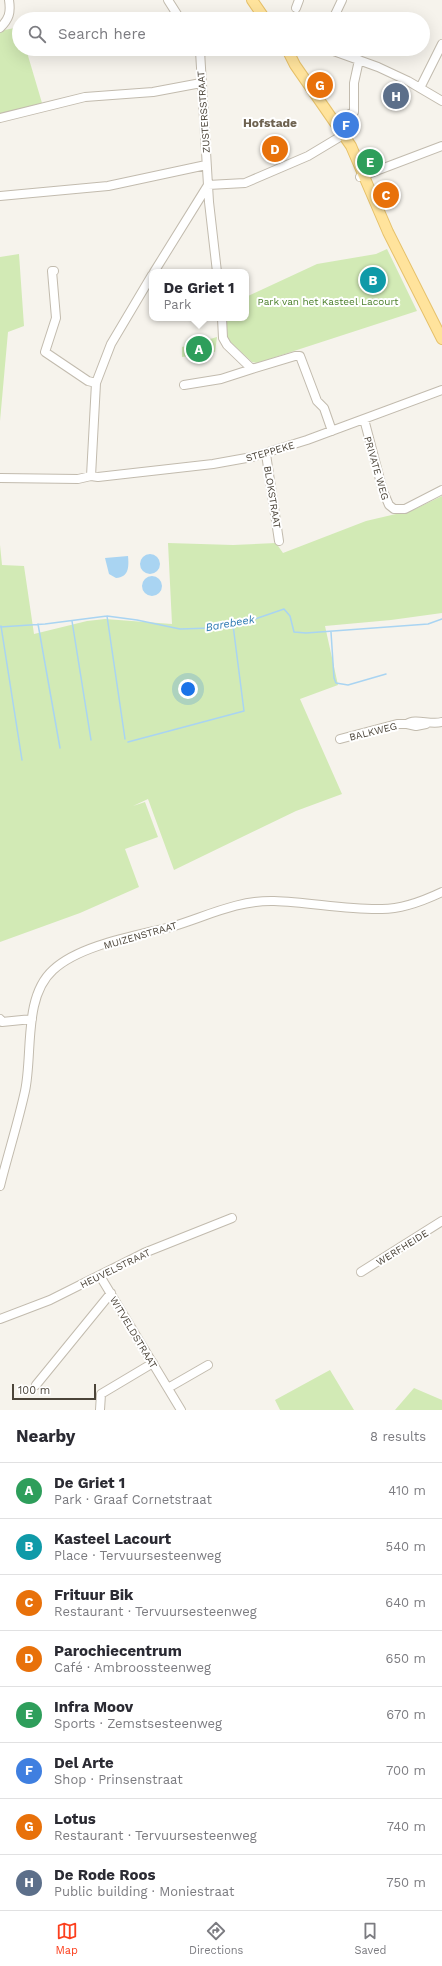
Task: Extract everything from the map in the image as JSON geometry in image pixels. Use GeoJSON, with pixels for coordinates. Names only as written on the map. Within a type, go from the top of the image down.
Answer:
{"type":"FeatureCollection","features":[{"type":"Feature","properties":{"kind":"main road"},"geometry":{"type":"LineString","coordinates":[[252,0],[259,12]]}},
{"type":"Feature","properties":{"kind":"main road"},"geometry":{"type":"LineString","coordinates":[[290,56],[295,65],[351,146],[362,176],[388,232],[442,339]]}},
{"type":"Feature","properties":{"kind":"street"},"geometry":{"type":"LineString","coordinates":[[0,28],[7,21],[11,11],[9,0]]}},
{"type":"Feature","properties":{"kind":"street"},"geometry":{"type":"LineString","coordinates":[[168,0],[176,12]]}},
{"type":"Feature","properties":{"kind":"street"},"geometry":{"type":"LineString","coordinates":[[296,8],[299,0]]}},
{"type":"Feature","properties":{"kind":"street"},"geometry":{"type":"LineString","coordinates":[[336,12],[342,0]]}},
{"type":"Feature","properties":{"kind":"street"},"geometry":{"type":"LineString","coordinates":[[420,88],[442,44]]}},
{"type":"Feature","properties":{"kind":"street","name":"ZUSTERSSTRAAT"},"geometry":{"type":"LineString","coordinates":[[199,56],[209,202],[217,269]]}},
{"type":"Feature","properties":{"kind":"street"},"geometry":{"type":"LineString","coordinates":[[348,56],[378,66],[442,101]]}},
{"type":"Feature","properties":{"kind":"street"},"geometry":{"type":"LineString","coordinates":[[335,121],[354,112],[354,83],[359,60]]}},
{"type":"Feature","properties":{"kind":"street"},"geometry":{"type":"LineString","coordinates":[[0,118],[86,97],[153,92],[201,83]]}},
{"type":"Feature","properties":{"kind":"street"},"geometry":{"type":"LineString","coordinates":[[156,269],[196,202],[208,185],[245,183],[308,156],[343,135]]}},
{"type":"Feature","properties":{"kind":"street"},"geometry":{"type":"LineString","coordinates":[[362,176],[442,146]]}},
{"type":"Feature","properties":{"kind":"street"},"geometry":{"type":"LineString","coordinates":[[0,196],[108,186],[206,165]]}},
{"type":"Feature","properties":{"kind":"street"},"geometry":{"type":"LineString","coordinates":[[193,208],[209,202]]}},
{"type":"Feature","properties":{"kind":"street"},"geometry":{"type":"LineString","coordinates":[[54,271],[52,271],[56,318],[45,352],[88,381],[96,383]]}},
{"type":"Feature","properties":{"kind":"street"},"geometry":{"type":"LineString","coordinates":[[91,476],[96,383],[111,344],[149,280]]}},
{"type":"Feature","properties":{"kind":"street"},"geometry":{"type":"LineString","coordinates":[[222,321],[223,338],[227,345],[252,369]]}},
{"type":"Feature","properties":{"kind":"street"},"geometry":{"type":"LineString","coordinates":[[184,385],[221,379],[295,356],[300,356],[317,401],[324,408],[332,431]]}},
{"type":"Feature","properties":{"kind":"street","name":"STEPPEKE"},"geometry":{"type":"LineString","coordinates":[[0,478],[78,479],[91,476],[98,478],[212,464],[266,454],[442,390]]}},
{"type":"Feature","properties":{"kind":"street","name":"PRIVATE WEG"},"geometry":{"type":"LineString","coordinates":[[364,419],[388,505],[394,509],[405,509],[442,490]]}},
{"type":"Feature","properties":{"kind":"street","name":"BLOKSTRAAT"},"geometry":{"type":"LineString","coordinates":[[266,454],[279,541]]}},
{"type":"Feature","properties":{"kind":"street","name":"BALKWEG"},"geometry":{"type":"LineString","coordinates":[[340,739],[397,724],[406,724],[415,721],[426,724],[442,722]]}},
{"type":"Feature","properties":{"kind":"street","name":"MUIZENSTRAAT"},"geometry":{"type":"LineString","coordinates":[[0,1186],[25,1090],[34,1001],[42,984],[52,970],[94,948],[125,937],[171,927],[231,906],[253,902],[274,901],[382,910],[405,906],[442,892]]}},
{"type":"Feature","properties":{"kind":"street"},"geometry":{"type":"LineString","coordinates":[[1,1022],[32,1019]]}},
{"type":"Feature","properties":{"kind":"street","name":"HEUVELSTRAAT"},"geometry":{"type":"LineString","coordinates":[[0,1319],[50,1300],[144,1253],[232,1218]]}},
{"type":"Feature","properties":{"kind":"street","name":"WERFHEIDE"},"geometry":{"type":"LineString","coordinates":[[361,1272],[442,1221]]}},
{"type":"Feature","properties":{"kind":"street","name":"WITVELDSTRAAT"},"geometry":{"type":"LineString","coordinates":[[100,1276],[181,1410]]}},
{"type":"Feature","properties":{"kind":"street"},"geometry":{"type":"LineString","coordinates":[[36,1385],[111,1293]]}},
{"type":"Feature","properties":{"kind":"street"},"geometry":{"type":"LineString","coordinates":[[100,1410],[101,1394],[152,1363]]}},
{"type":"Feature","properties":{"kind":"street"},"geometry":{"type":"LineString","coordinates":[[168,1388],[208,1365]]}},
{"type":"Feature","properties":{"kind":"green space"},"geometry":{"type":"Polygon","coordinates":[[[12,28],[12,56],[28,56],[42,103],[0,114],[0,31],[12,28]]]}},
{"type":"Feature","properties":{"kind":"green space","name":"Park van het Kasteel Lacourt"},"geometry":{"type":"Polygon","coordinates":[[[387,249],[417,311],[257,363],[252,362],[227,339],[225,321],[249,321],[249,296],[317,264],[376,254],[387,249]]]}},
{"type":"Feature","properties":{"kind":"green space"},"geometry":{"type":"Polygon","coordinates":[[[19,254],[24,326],[8,332],[0,421],[0,257],[19,254]]]}},
{"type":"Feature","properties":{"kind":"green space"},"geometry":{"type":"Polygon","coordinates":[[[217,337],[215,352],[182,357],[182,347],[217,337]]]}},
{"type":"Feature","properties":{"kind":"green space"},"geometry":{"type":"Polygon","coordinates":[[[442,496],[442,613],[391,620],[325,626],[338,685],[300,699],[342,794],[296,811],[174,870],[148,799],[133,806],[145,802],[158,837],[125,849],[139,887],[80,913],[0,942],[0,545],[2,565],[24,566],[34,634],[87,621],[105,619],[172,624],[168,543],[233,545],[276,543],[283,553],[366,521],[413,510],[442,496]]]}},
{"type":"Feature","properties":{"kind":"green space"},"geometry":{"type":"Polygon","coordinates":[[[330,1370],[354,1410],[280,1410],[275,1400],[330,1370]]]}},
{"type":"Feature","properties":{"kind":"green space"},"geometry":{"type":"Polygon","coordinates":[[[414,1388],[442,1400],[442,1410],[395,1410],[414,1388]]]}},
{"type":"Feature","properties":{"kind":"water"},"geometry":{"type":"Polygon","coordinates":[[[150,554],[157,557],[160,564],[157,571],[150,574],[143,571],[140,564],[143,557],[150,554]]]}},
{"type":"Feature","properties":{"kind":"water"},"geometry":{"type":"Polygon","coordinates":[[[128,556],[128,568],[124,576],[116,578],[109,574],[105,558],[128,556]]]}},
{"type":"Feature","properties":{"kind":"water"},"geometry":{"type":"Polygon","coordinates":[[[152,576],[159,579],[162,586],[159,593],[152,596],[145,593],[142,586],[145,579],[152,576]]]}},
{"type":"Feature","properties":{"kind":"waterway","name":"Barebeek"},"geometry":{"type":"LineString","coordinates":[[0,627],[45,624],[107,616],[137,620],[180,629],[212,628],[255,619],[284,609],[290,616],[294,632],[306,633],[428,624],[442,619]]}},
{"type":"Feature","properties":{"kind":"waterway"},"geometry":{"type":"LineString","coordinates":[[107,616],[125,739]]}},
{"type":"Feature","properties":{"kind":"waterway"},"geometry":{"type":"LineString","coordinates":[[72,621],[91,740]]}},
{"type":"Feature","properties":{"kind":"waterway"},"geometry":{"type":"LineString","coordinates":[[38,624],[60,748]]}},
{"type":"Feature","properties":{"kind":"waterway"},"geometry":{"type":"LineString","coordinates":[[128,742],[244,711],[233,625]]}},
{"type":"Feature","properties":{"kind":"waterway"},"geometry":{"type":"LineString","coordinates":[[1,626],[22,760]]}},
{"type":"Feature","properties":{"kind":"waterway"},"geometry":{"type":"LineString","coordinates":[[331,632],[334,678],[336,683],[348,685],[386,674]]}},
{"type":"Feature","properties":{"kind":"place","name":"Lotus"},"geometry":{"type":"Point","coordinates":[320,85]}},
{"type":"Feature","properties":{"kind":"place","name":"De Rode Roos"},"geometry":{"type":"Point","coordinates":[396,96]}},
{"type":"Feature","properties":{"kind":"place","name":"Del Arte"},"geometry":{"type":"Point","coordinates":[346,125]}},
{"type":"Feature","properties":{"kind":"place","name":"Parochiecentrum"},"geometry":{"type":"Point","coordinates":[275,149]}},
{"type":"Feature","properties":{"kind":"place","name":"Infra Moov"},"geometry":{"type":"Point","coordinates":[370,162]}},
{"type":"Feature","properties":{"kind":"place","name":"Frituur Bik"},"geometry":{"type":"Point","coordinates":[386,195]}},
{"type":"Feature","properties":{"kind":"place","name":"Kasteel Lacourt"},"geometry":{"type":"Point","coordinates":[373,280]}},
{"type":"Feature","properties":{"kind":"place","name":"De Griet 1"},"geometry":{"type":"Point","coordinates":[199,349]}},
{"type":"Feature","properties":{"kind":"district","name":"Hofstade"},"geometry":{"type":"Point","coordinates":[270,123]}}]}
